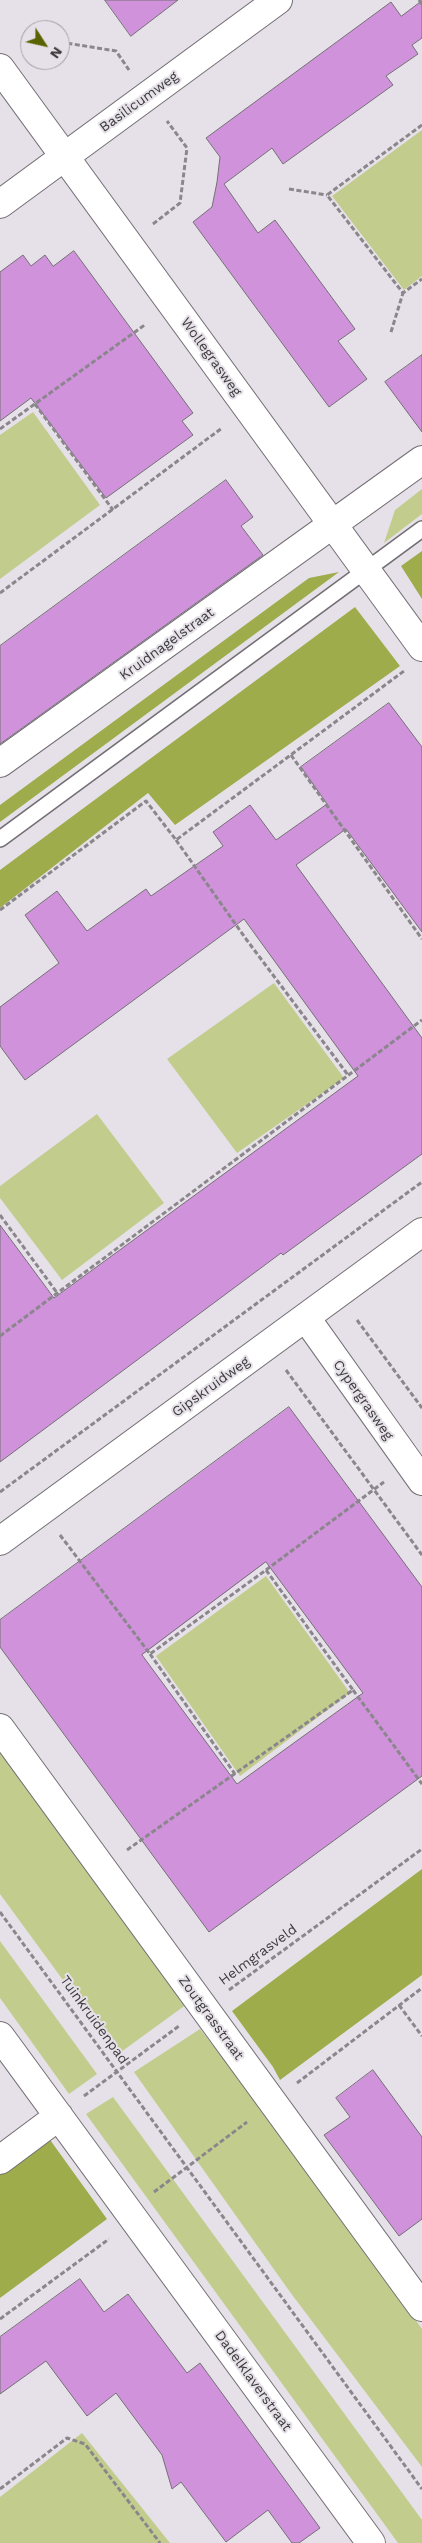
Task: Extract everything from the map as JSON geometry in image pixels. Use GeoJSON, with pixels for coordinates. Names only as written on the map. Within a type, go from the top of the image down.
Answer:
{"type":"FeatureCollection","features":[{"type":"Feature","properties":{"kind":"street","name":"Basilicumweg"},"geometry":{"type":"LineString","coordinates":[[0,204],[278,0]]}},
{"type":"Feature","properties":{"kind":"street","name":"Wollegrasweg"},"geometry":{"type":"LineString","coordinates":[[0,68],[422,647]]}},
{"type":"Feature","properties":{"kind":"street","name":"Kruidnagelstraat"},"geometry":{"type":"LineString","coordinates":[[0,763],[422,460]]}},
{"type":"Feature","properties":{"kind":"street","name":"Gipskruidweg"},"geometry":{"type":"LineString","coordinates":[[0,1541],[422,1232]]}},
{"type":"Feature","properties":{"kind":"street","name":"Cypergrasweg"},"geometry":{"type":"LineString","coordinates":[[306,1318],[415,1472]]}},
{"type":"Feature","properties":{"kind":"street","name":"Zoutgrasstraat"},"geometry":{"type":"LineString","coordinates":[[0,1728],[422,2308]]}},
{"type":"Feature","properties":{"kind":"street","name":"Dadelklaverstraat"},"geometry":{"type":"LineString","coordinates":[[0,2036],[371,2543]]}},
{"type":"Feature","properties":{"kind":"street"},"geometry":{"type":"LineString","coordinates":[[0,2160],[59,2116]]}},
{"type":"Feature","properties":{"kind":"lane"},"geometry":{"type":"LineString","coordinates":[[0,839],[422,529]]}},
{"type":"Feature","properties":{"kind":"path"},"geometry":{"type":"LineString","coordinates":[[418,0],[422,5]]}},
{"type":"Feature","properties":{"kind":"path"},"geometry":{"type":"LineString","coordinates":[[327,195],[422,125]]}},
{"type":"Feature","properties":{"kind":"path"},"geometry":{"type":"LineString","coordinates":[[289,189],[327,195],[404,293]]}},
{"type":"Feature","properties":{"kind":"path"},"geometry":{"type":"LineString","coordinates":[[391,332],[404,293],[422,280]]}},
{"type":"Feature","properties":{"kind":"path"},"geometry":{"type":"LineString","coordinates":[[0,429],[173,305]]}},
{"type":"Feature","properties":{"kind":"path"},"geometry":{"type":"LineString","coordinates":[[35,404],[112,510]]}},
{"type":"Feature","properties":{"kind":"path"},"geometry":{"type":"LineString","coordinates":[[0,593],[249,408]]}},
{"type":"Feature","properties":{"kind":"path"},"geometry":{"type":"LineString","coordinates":[[176,840],[406,670]]}},
{"type":"Feature","properties":{"kind":"path"},"geometry":{"type":"LineString","coordinates":[[290,755],[422,939]]}},
{"type":"Feature","properties":{"kind":"path"},"geometry":{"type":"LineString","coordinates":[[0,910],[146,801],[348,1075]]}},
{"type":"Feature","properties":{"kind":"path"},"geometry":{"type":"LineString","coordinates":[[0,1336],[422,1020]]}},
{"type":"Feature","properties":{"kind":"path"},"geometry":{"type":"LineString","coordinates":[[0,1492],[422,1182]]}},
{"type":"Feature","properties":{"kind":"path"},"geometry":{"type":"LineString","coordinates":[[0,1215],[58,1294]]}},
{"type":"Feature","properties":{"kind":"path"},"geometry":{"type":"LineString","coordinates":[[315,1261],[422,1408]]}},
{"type":"Feature","properties":{"kind":"path"},"geometry":{"type":"LineString","coordinates":[[268,1345],[422,1555]]}},
{"type":"Feature","properties":{"kind":"path"},"geometry":{"type":"LineString","coordinates":[[150,1654],[374,1489],[415,1472]]}},
{"type":"Feature","properties":{"kind":"path"},"geometry":{"type":"LineString","coordinates":[[42,1510],[150,1654],[235,1774]]}},
{"type":"Feature","properties":{"kind":"path"},"geometry":{"type":"LineString","coordinates":[[266,1570],[422,1784]]}},
{"type":"Feature","properties":{"kind":"path"},"geometry":{"type":"LineString","coordinates":[[102,1868],[353,1690]]}},
{"type":"Feature","properties":{"kind":"path","name":"Helmgrasveld"},"geometry":{"type":"LineString","coordinates":[[59,2116],[117,2070],[422,1848]]}},
{"type":"Feature","properties":{"kind":"path","name":"Tuinkruidenpad"},"geometry":{"type":"LineString","coordinates":[[0,1912],[422,2489]]}},
{"type":"Feature","properties":{"kind":"path"},"geometry":{"type":"LineString","coordinates":[[399,2005],[422,2036]]}},
{"type":"Feature","properties":{"kind":"path"},"geometry":{"type":"LineString","coordinates":[[0,2319],[136,2220]]}},
{"type":"Feature","properties":{"kind":"path"},"geometry":{"type":"LineString","coordinates":[[0,2489],[67,2438],[85,2444],[160,2543]]}},
{"type":"Feature","properties":{"kind":"green space"},"geometry":{"type":"Polygon","coordinates":[[[422,130],[422,276],[404,290],[332,196],[422,130]]]}},
{"type":"Feature","properties":{"kind":"green space"},"geometry":{"type":"Polygon","coordinates":[[[33,412],[100,505],[0,579],[0,435],[33,412]]]}},
{"type":"Feature","properties":{"kind":"green space"},"geometry":{"type":"Polygon","coordinates":[[[422,489],[422,514],[384,543],[395,510],[422,489]]]}},
{"type":"Feature","properties":{"kind":"green space"},"geometry":{"type":"Polygon","coordinates":[[[422,551],[422,599],[401,566],[422,551]]]}},
{"type":"Feature","properties":{"kind":"green space"},"geometry":{"type":"Polygon","coordinates":[[[339,572],[0,822],[0,805],[309,578],[339,572]]]}},
{"type":"Feature","properties":{"kind":"green space"},"geometry":{"type":"Polygon","coordinates":[[[355,607],[400,666],[175,825],[148,793],[0,908],[0,870],[355,607]]]}},
{"type":"Feature","properties":{"kind":"green space"},"geometry":{"type":"Polygon","coordinates":[[[274,983],[344,1078],[237,1153],[167,1059],[274,983]]]}},
{"type":"Feature","properties":{"kind":"green space"},"geometry":{"type":"Polygon","coordinates":[[[97,1114],[164,1203],[62,1280],[0,1198],[0,1186],[97,1114]]]}},
{"type":"Feature","properties":{"kind":"green space"},"geometry":{"type":"Polygon","coordinates":[[[266,1576],[350,1693],[240,1776],[156,1656],[266,1576]]]}},
{"type":"Feature","properties":{"kind":"green space"},"geometry":{"type":"Polygon","coordinates":[[[0,1751],[187,2004],[121,2052],[79,2002],[0,1894],[0,1751]]]}},
{"type":"Feature","properties":{"kind":"green space"},"geometry":{"type":"Polygon","coordinates":[[[422,1869],[422,1975],[280,2080],[273,2067],[232,2011],[422,1869]]]}},
{"type":"Feature","properties":{"kind":"green space"},"geometry":{"type":"Polygon","coordinates":[[[0,1941],[97,2074],[69,2094],[0,1998],[0,1941]]]}},
{"type":"Feature","properties":{"kind":"green space"},"geometry":{"type":"Polygon","coordinates":[[[200,2029],[288,2141],[422,2329],[422,2467],[290,2292],[134,2072],[200,2029]]]}},
{"type":"Feature","properties":{"kind":"green space"},"geometry":{"type":"Polygon","coordinates":[[[113,2097],[422,2520],[422,2543],[398,2543],[86,2114],[113,2097]]]}},
{"type":"Feature","properties":{"kind":"green space"},"geometry":{"type":"Polygon","coordinates":[[[48,2137],[107,2219],[0,2298],[0,2173],[48,2137]]]}},
{"type":"Feature","properties":{"kind":"green space"},"geometry":{"type":"Polygon","coordinates":[[[82,2433],[170,2543],[0,2543],[0,2497],[82,2433]]]}},
{"type":"Feature","properties":{"kind":"building"},"geometry":{"type":"Polygon","coordinates":[[[105,0],[178,0],[131,36],[105,0]]]}},
{"type":"Feature","properties":{"kind":"building"},"geometry":{"type":"Polygon","coordinates":[[[422,1],[422,38],[412,45],[418,54],[386,76],[393,85],[283,164],[272,148],[224,184],[258,233],[275,220],[355,329],[338,341],[367,379],[329,407],[193,222],[212,207],[217,182],[220,157],[206,138],[391,2],[401,16],[422,1]]]}},
{"type":"Feature","properties":{"kind":"building"},"geometry":{"type":"Polygon","coordinates":[[[74,251],[193,413],[182,421],[193,435],[106,498],[31,398],[0,421],[0,272],[23,255],[31,266],[45,255],[53,266],[74,251]]]}},
{"type":"Feature","properties":{"kind":"building"},"geometry":{"type":"Polygon","coordinates":[[[422,355],[422,432],[385,382],[422,355]]]}},
{"type":"Feature","properties":{"kind":"building"},"geometry":{"type":"Polygon","coordinates":[[[226,480],[253,517],[241,526],[263,555],[0,744],[0,646],[226,480]]]}},
{"type":"Feature","properties":{"kind":"building"},"geometry":{"type":"Polygon","coordinates":[[[389,703],[422,747],[422,932],[346,829],[296,865],[422,1038],[422,1154],[283,1255],[281,1253],[0,1462],[0,1225],[54,1298],[358,1076],[244,919],[25,1080],[0,1046],[0,1007],[59,963],[25,915],[57,891],[87,931],[146,889],[151,896],[223,846],[213,832],[250,805],[276,840],[327,804],[301,767],[389,703]]]}},
{"type":"Feature","properties":{"kind":"building"},"geometry":{"type":"Polygon","coordinates":[[[289,1407],[422,1587],[422,1776],[209,1932],[0,1647],[0,1620],[289,1407]],[[266,1562],[142,1655],[237,1784],[363,1693],[266,1562]]]}},
{"type":"Feature","properties":{"kind":"building"},"geometry":{"type":"Polygon","coordinates":[[[373,2070],[422,2137],[422,2219],[399,2236],[324,2135],[350,2117],[336,2098],[373,2070]]]}},
{"type":"Feature","properties":{"kind":"building"},"geometry":{"type":"Polygon","coordinates":[[[80,2279],[104,2312],[128,2294],[187,2373],[200,2363],[320,2528],[299,2543],[292,2543],[268,2510],[226,2542],[181,2482],[172,2489],[162,2455],[116,2393],[87,2416],[46,2361],[0,2394],[0,2337],[80,2279]]]}}]}
